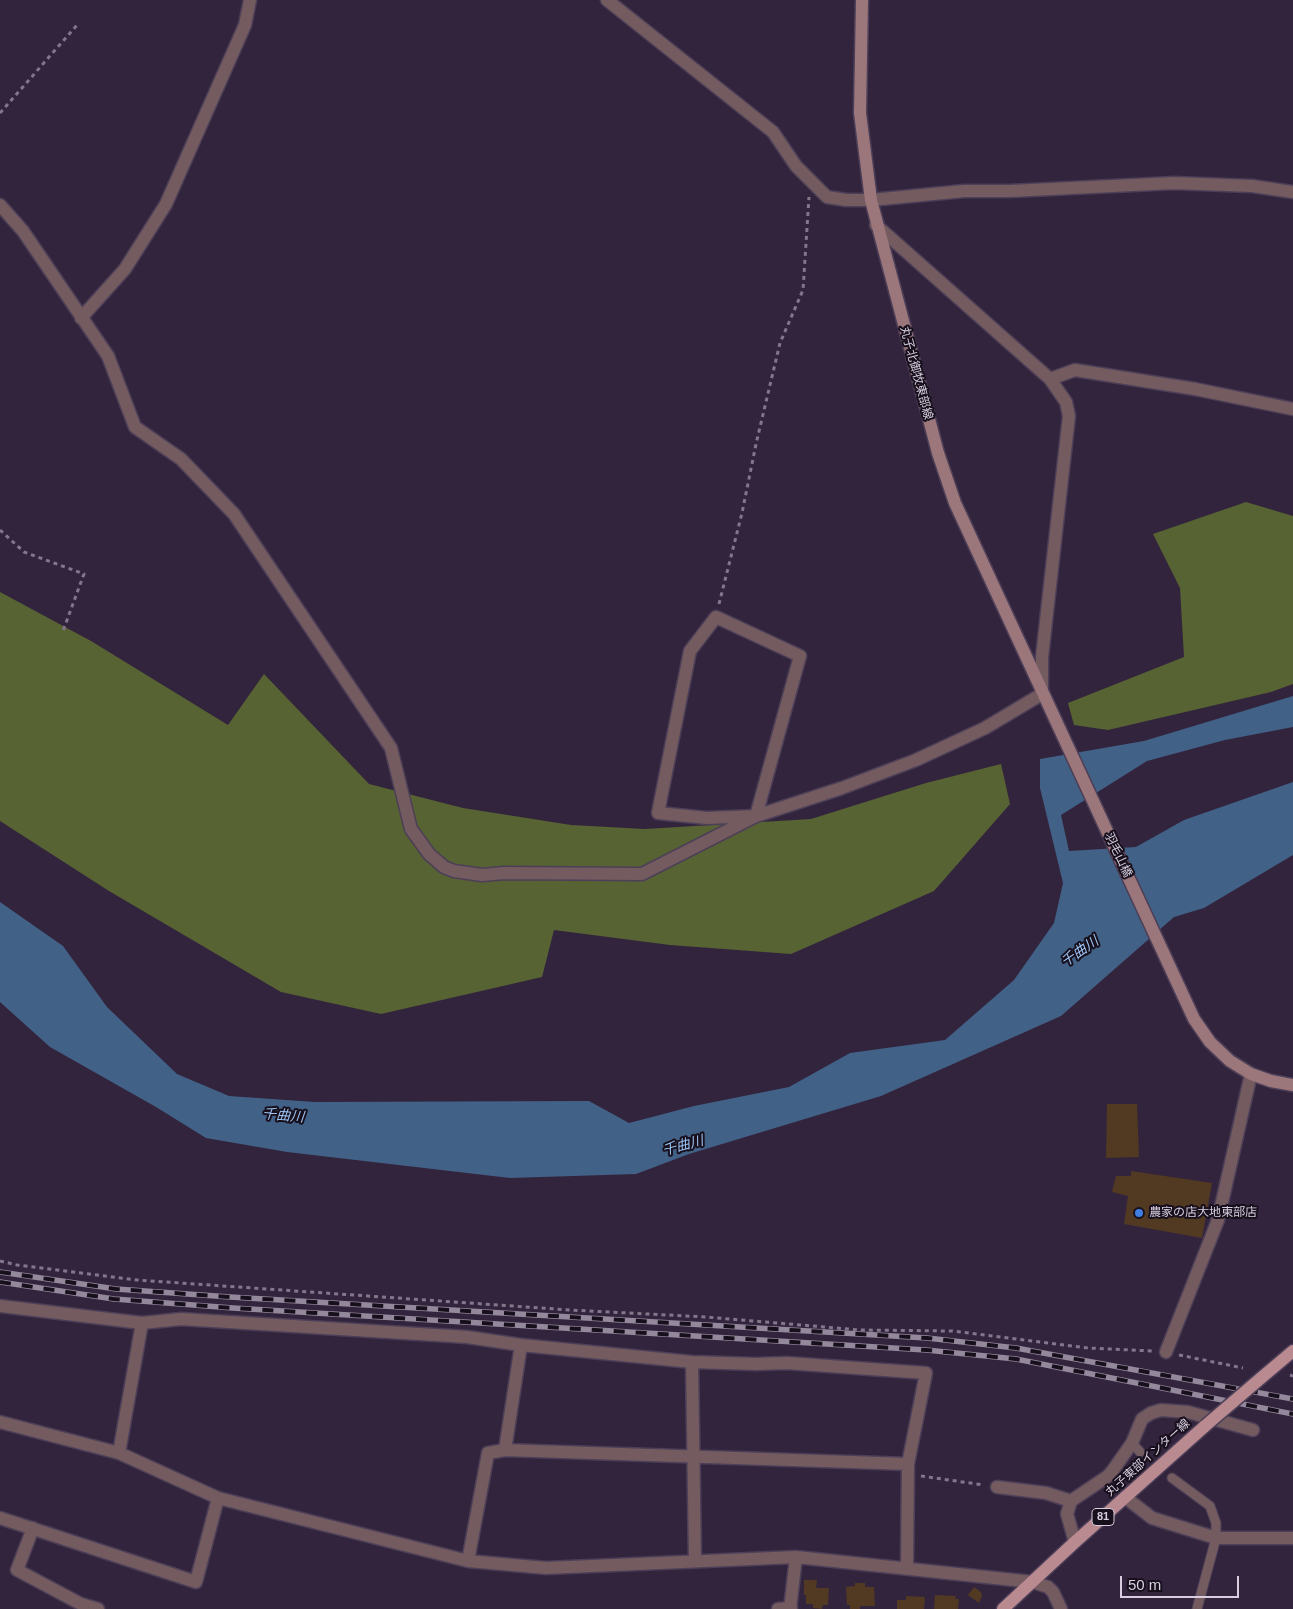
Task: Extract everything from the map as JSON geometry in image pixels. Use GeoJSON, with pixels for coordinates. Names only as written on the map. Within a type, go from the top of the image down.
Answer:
{"type":"FeatureCollection","features":[{"type":"Feature","properties":{"kind":"main road","name":"丸子北御牧東部線"},"geometry":{"type":"LineString","coordinates":[[862,0],[860,113],[871,200],[876,225],[938,454],[955,503],[1042,694],[1058,723]]}},
{"type":"Feature","properties":{"kind":"main road","name":"羽毛山橋"},"geometry":{"type":"LineString","coordinates":[[1058,723],[1194,1019],[1210,1042],[1230,1061],[1251,1074]]}},
{"type":"Feature","properties":{"kind":"main road"},"geometry":{"type":"LineString","coordinates":[[1251,1074],[1271,1081],[1293,1085]]}},
{"type":"Feature","properties":{"kind":"main road","name":"丸子東部インター線"},"geometry":{"type":"LineString","coordinates":[[1003,1609],[1125,1497],[1293,1351]]}},
{"type":"Feature","properties":{"kind":"street"},"geometry":{"type":"LineString","coordinates":[[81,318],[125,269],[166,204],[244,25],[250,0]]}},
{"type":"Feature","properties":{"kind":"street"},"geometry":{"type":"LineString","coordinates":[[607,0],[773,132],[796,166],[827,197],[846,200],[871,200],[964,191],[1010,191],[1174,183],[1252,186],[1293,192]]}},
{"type":"Feature","properties":{"kind":"street"},"geometry":{"type":"LineString","coordinates":[[0,205],[23,231],[108,356],[135,427],[181,459],[234,514],[391,748],[411,829],[429,854],[444,867],[454,871],[482,875],[504,873],[642,874],[756,816],[842,788],[916,760],[985,728],[1042,694],[1042,657],[1069,416],[1066,402],[1050,379],[876,225]]}},
{"type":"Feature","properties":{"kind":"street"},"geometry":{"type":"LineString","coordinates":[[1050,379],[1075,370],[1195,389],[1293,409]]}},
{"type":"Feature","properties":{"kind":"street"},"geometry":{"type":"LineString","coordinates":[[716,617],[800,656],[756,816],[707,818],[658,813],[690,651],[716,617]]}},
{"type":"Feature","properties":{"kind":"street"},"geometry":{"type":"LineString","coordinates":[[1166,1352],[1218,1220],[1251,1074]]}},
{"type":"Feature","properties":{"kind":"street"},"geometry":{"type":"LineString","coordinates":[[0,1306],[142,1323],[181,1319],[467,1337],[521,1345],[692,1362],[787,1363],[926,1374],[908,1469],[908,1568]]}},
{"type":"Feature","properties":{"kind":"street"},"geometry":{"type":"LineString","coordinates":[[119,1453],[142,1323]]}},
{"type":"Feature","properties":{"kind":"street"},"geometry":{"type":"LineString","coordinates":[[505,1450],[521,1345]]}},
{"type":"Feature","properties":{"kind":"street"},"geometry":{"type":"LineString","coordinates":[[692,1362],[695,1561]]}},
{"type":"Feature","properties":{"kind":"street"},"geometry":{"type":"LineString","coordinates":[[1075,1542],[1067,1514],[1071,1501],[1108,1476],[1136,1447],[1142,1419],[1151,1413],[1160,1410],[1188,1412],[1253,1430]]}},
{"type":"Feature","properties":{"kind":"street"},"geometry":{"type":"LineString","coordinates":[[0,1422],[119,1453],[218,1498],[468,1561],[546,1568],[796,1557],[1033,1582],[1048,1587],[1053,1592],[1061,1609]]}},
{"type":"Feature","properties":{"kind":"street"},"geometry":{"type":"LineString","coordinates":[[468,1561],[488,1454],[505,1450],[694,1456],[908,1469]]}},
{"type":"Feature","properties":{"kind":"street"},"geometry":{"type":"LineString","coordinates":[[997,1488],[1046,1494],[1071,1501]]}},
{"type":"Feature","properties":{"kind":"street"},"geometry":{"type":"LineString","coordinates":[[1125,1497],[1152,1518],[1216,1538],[1293,1538]]}},
{"type":"Feature","properties":{"kind":"street"},"geometry":{"type":"LineString","coordinates":[[0,1518],[196,1582],[218,1498]]}},
{"type":"Feature","properties":{"kind":"street"},"geometry":{"type":"LineString","coordinates":[[33,1528],[16,1570],[82,1604],[98,1609]]}},
{"type":"Feature","properties":{"kind":"street"},"geometry":{"type":"LineString","coordinates":[[778,1609],[790,1609],[796,1557]]}},
{"type":"Feature","properties":{"kind":"lane"},"geometry":{"type":"LineString","coordinates":[[1172,1478],[1210,1506],[1216,1523],[1216,1538],[1197,1609]]}},
{"type":"Feature","properties":{"kind":"path"},"geometry":{"type":"LineString","coordinates":[[0,113],[78,24]]}},
{"type":"Feature","properties":{"kind":"path"},"geometry":{"type":"LineString","coordinates":[[716,617],[742,513],[780,344],[803,290],[810,182]]}},
{"type":"Feature","properties":{"kind":"path"},"geometry":{"type":"LineString","coordinates":[[0,530],[24,552],[84,574],[63,631]]}},
{"type":"Feature","properties":{"kind":"path"},"geometry":{"type":"LineString","coordinates":[[0,1261],[17,1265],[137,1280],[570,1310],[706,1317],[860,1330],[952,1331],[1088,1348],[1166,1352],[1243,1368]]}},
{"type":"Feature","properties":{"kind":"path"},"geometry":{"type":"LineString","coordinates":[[908,1469],[936,1477],[997,1488]]}},
{"type":"Feature","properties":{"kind":"green space"},"geometry":{"type":"Polygon","coordinates":[[[1246,502],[1293,516],[1293,684],[1271,692],[1108,730],[1074,725],[1068,703],[1184,657],[1180,588],[1153,534],[1246,502]]]}},
{"type":"Feature","properties":{"kind":"green space"},"geometry":{"type":"Polygon","coordinates":[[[0,592],[91,641],[228,725],[264,674],[369,784],[463,808],[571,825],[645,829],[811,819],[926,783],[1001,764],[1010,804],[934,891],[791,954],[670,945],[554,930],[542,977],[381,1014],[281,992],[109,891],[0,821],[0,592]]]}},
{"type":"Feature","properties":{"kind":"water","name":"千曲川"},"geometry":{"type":"Polygon","coordinates":[[[1293,696],[1293,727],[1225,740],[1147,761],[1061,815],[1069,851],[1136,847],[1184,820],[1293,782],[1293,855],[1204,908],[1174,917],[1061,1016],[881,1096],[689,1154],[636,1174],[510,1178],[287,1152],[206,1138],[156,1107],[50,1047],[0,1002],[0,902],[63,946],[107,1007],[177,1074],[229,1096],[315,1102],[589,1101],[629,1123],[694,1106],[789,1087],[850,1053],[945,1040],[1014,980],[1054,923],[1063,883],[1040,788],[1040,759],[1144,741],[1293,696]]]}},
{"type":"Feature","properties":{"kind":"building"},"geometry":{"type":"Polygon","coordinates":[[[1107,1104],[1137,1104],[1139,1157],[1106,1158],[1107,1104]]]}},
{"type":"Feature","properties":{"kind":"building"},"geometry":{"type":"Polygon","coordinates":[[[1131,1171],[1212,1183],[1202,1238],[1124,1224],[1128,1196],[1112,1192],[1116,1176],[1131,1176],[1131,1171]]]}},
{"type":"Feature","properties":{"kind":"building"},"geometry":{"type":"Polygon","coordinates":[[[804,1580],[817,1580],[816,1588],[829,1588],[828,1605],[823,1605],[822,1609],[813,1608],[813,1604],[806,1604],[804,1580]]]}},
{"type":"Feature","properties":{"kind":"building"},"geometry":{"type":"Polygon","coordinates":[[[855,1583],[865,1583],[865,1587],[874,1587],[875,1606],[860,1606],[860,1609],[850,1609],[850,1605],[847,1605],[846,1587],[855,1586],[855,1583]]]}},
{"type":"Feature","properties":{"kind":"building"},"geometry":{"type":"Polygon","coordinates":[[[974,1587],[981,1592],[982,1596],[979,1603],[968,1595],[974,1587]]]}},
{"type":"Feature","properties":{"kind":"building"},"geometry":{"type":"Polygon","coordinates":[[[935,1595],[956,1596],[955,1599],[959,1599],[958,1609],[934,1609],[935,1595]]]}},
{"type":"Feature","properties":{"kind":"building"},"geometry":{"type":"Polygon","coordinates":[[[906,1596],[925,1597],[924,1609],[897,1609],[897,1600],[906,1600],[906,1596]]]}},
{"type":"Feature","properties":{"kind":"railway"},"geometry":{"type":"LineString","coordinates":[[0,1272],[116,1289],[927,1338],[1016,1348],[1293,1399]]}},
{"type":"Feature","properties":{"kind":"railway"},"geometry":{"type":"LineString","coordinates":[[0,1282],[114,1299],[233,1308],[926,1350],[1016,1359],[1293,1414]]}},
{"type":"Feature","properties":{"kind":"place","name":"農家の店大地東部店"},"geometry":{"type":"Point","coordinates":[1139,1213]}}]}
